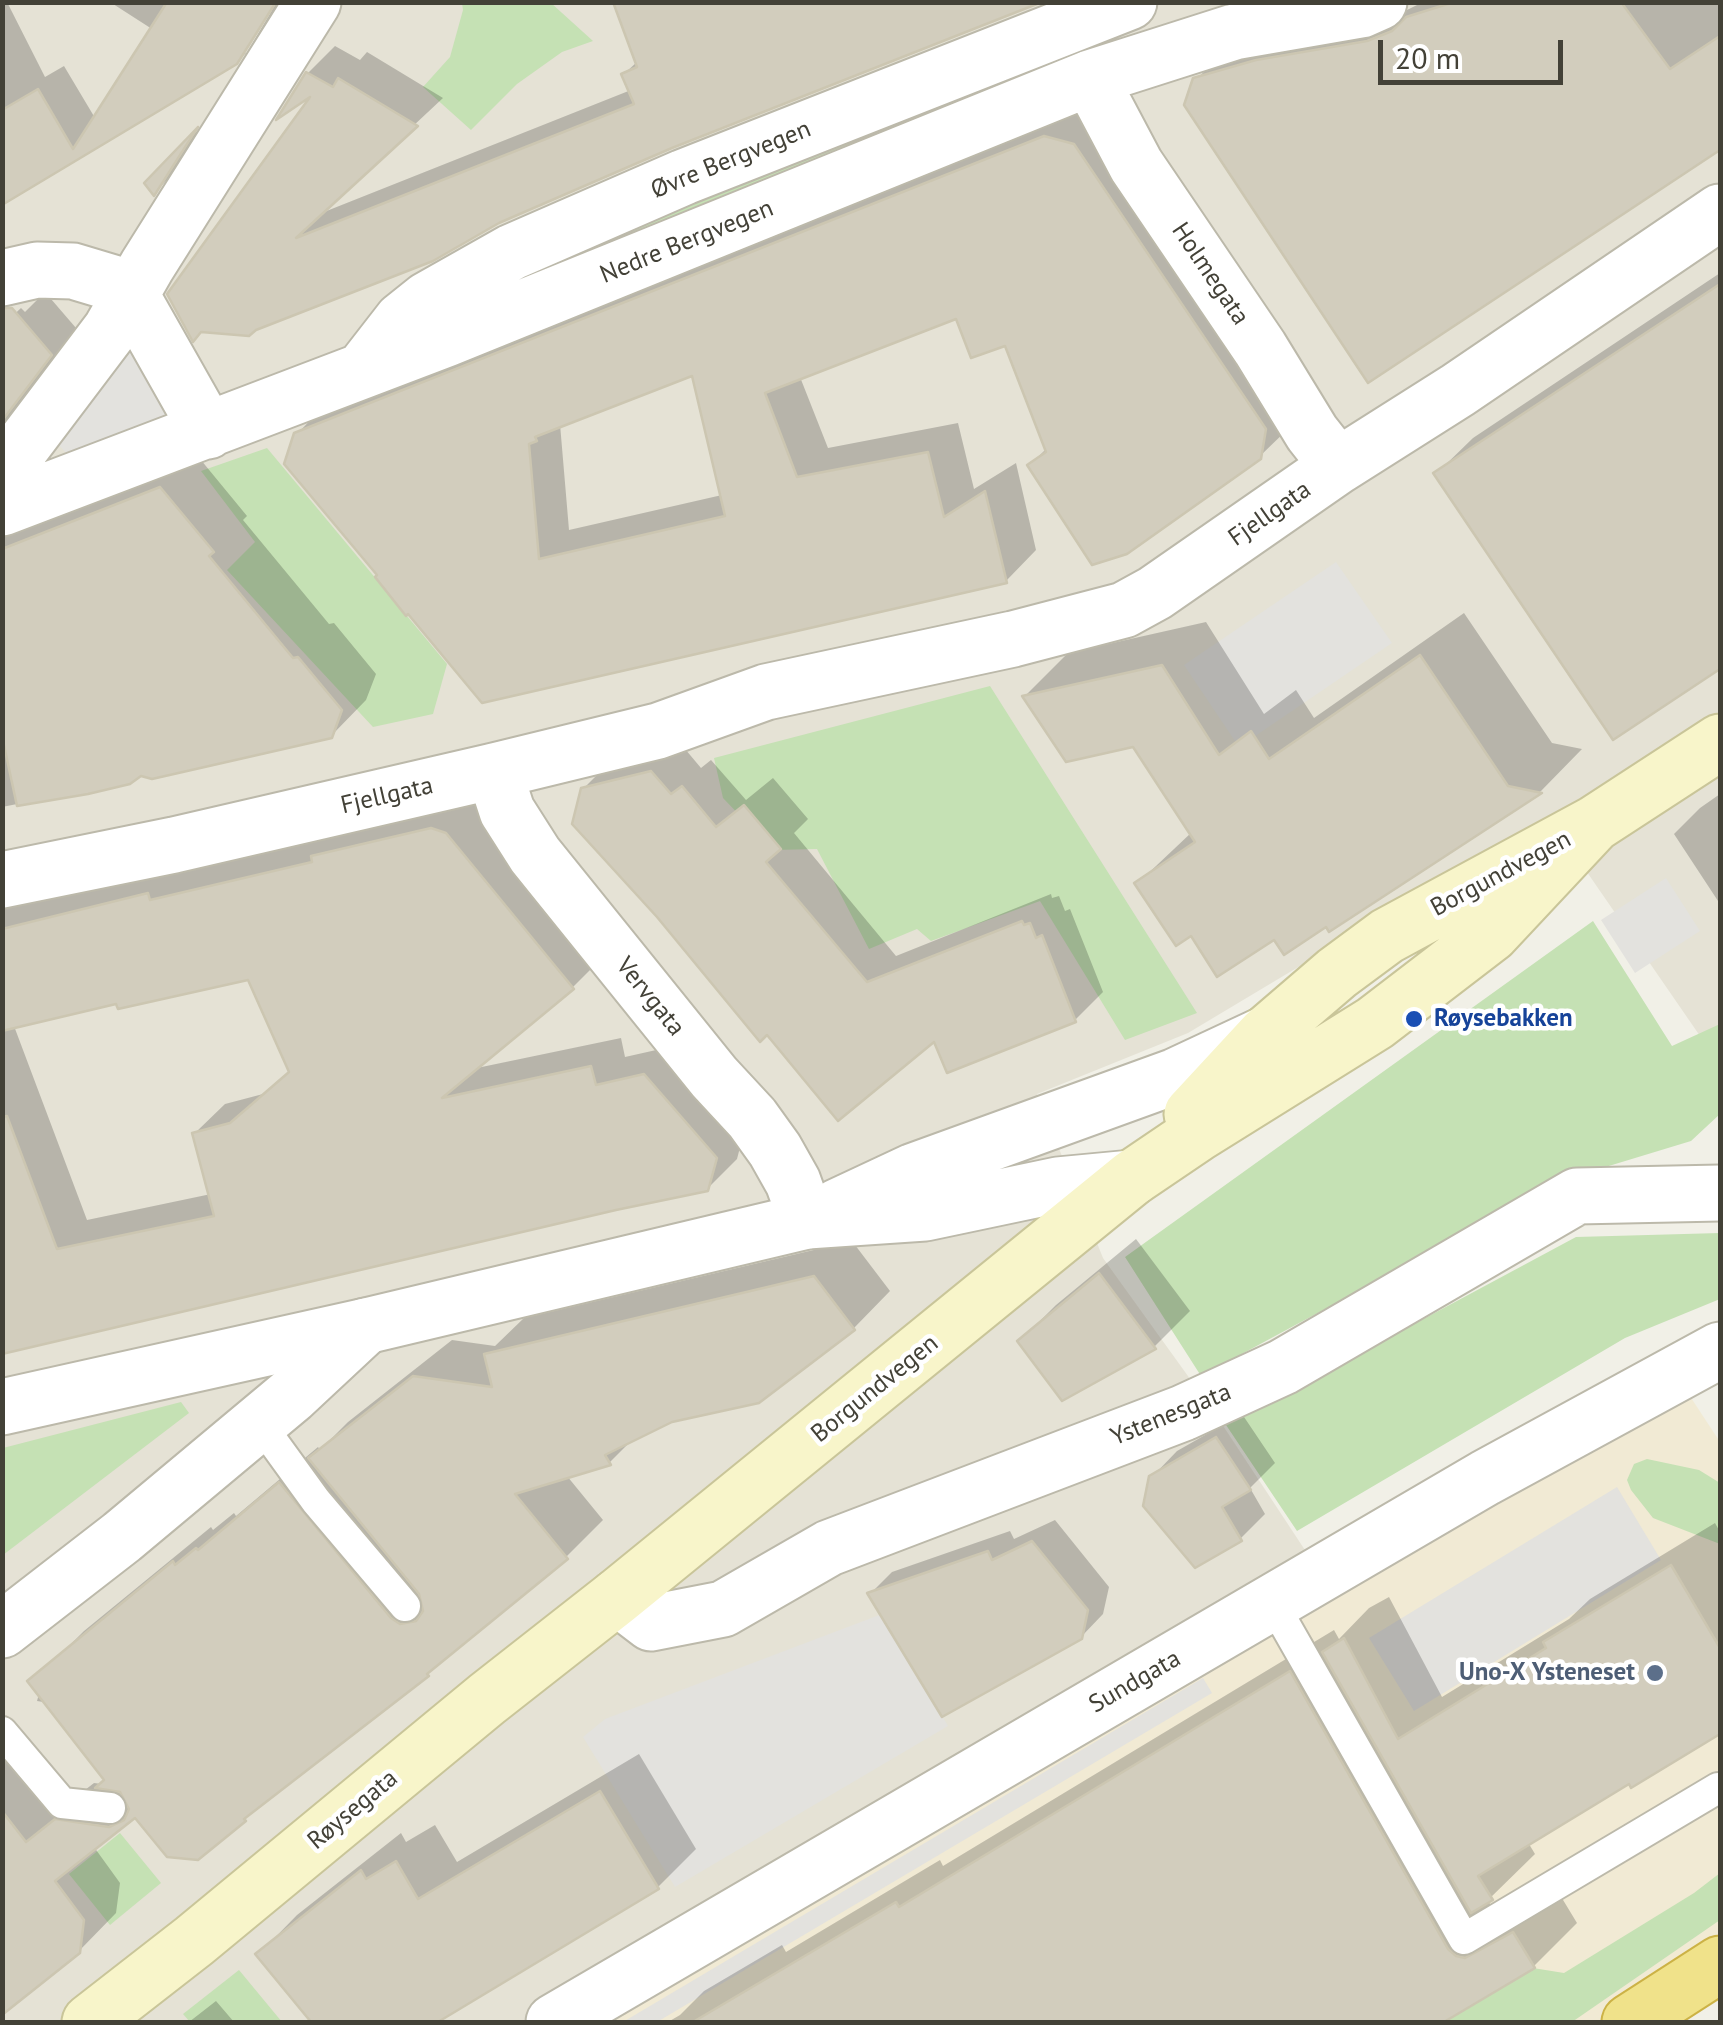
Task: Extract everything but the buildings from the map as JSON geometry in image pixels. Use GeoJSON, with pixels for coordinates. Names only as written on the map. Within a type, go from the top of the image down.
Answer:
{"type":"FeatureCollection","features":[{"type":"Feature","properties":{"kind":"highway"},"geometry":{"type":"LineString","coordinates":[[1630,2022],[1720,1964]]}},
{"type":"Feature","properties":{"kind":"main road","name":"Borgundvegen"},"geometry":{"type":"LineString","coordinates":[[1132,1178],[1266,1034],[1337,973],[1387,936],[1594,824],[1720,742]]}},
{"type":"Feature","properties":{"kind":"main road","name":"Borgundvegen"},"geometry":{"type":"LineString","coordinates":[[617,1597],[1132,1178],[1375,1023],[1491,934],[1594,824]]}},
{"type":"Feature","properties":{"kind":"main road","name":"Røysegata"},"geometry":{"type":"LineString","coordinates":[[90,2022],[617,1597]]}},
{"type":"Feature","properties":{"kind":"street"},"geometry":{"type":"LineString","coordinates":[[2,479],[111,329],[313,2]]}},
{"type":"Feature","properties":{"kind":"street","name":"Øvre Bergvegen"},"geometry":{"type":"LineString","coordinates":[[365,368],[402,320],[427,300],[512,252],[684,176],[1129,2]]}},
{"type":"Feature","properties":{"kind":"street","name":"Nedre Bergvegen"},"geometry":{"type":"LineString","coordinates":[[2,508],[446,340],[1090,78],[1234,32],[1361,10],[1378,2]]}},
{"type":"Feature","properties":{"kind":"street","name":"Holmegata"},"geometry":{"type":"LineString","coordinates":[[1090,78],[1136,166],[1338,466]]}},
{"type":"Feature","properties":{"kind":"street","name":"Fjellgata"},"geometry":{"type":"LineString","coordinates":[[2,880],[174,845],[494,771],[658,731],[766,692],[1013,639],[1124,610],[1156,593],[1338,466],[1458,390],[1720,212]]}},
{"type":"Feature","properties":{"kind":"street"},"geometry":{"type":"LineString","coordinates":[[2,278],[37,270],[73,271],[114,284],[130,294],[208,432]]}},
{"type":"Feature","properties":{"kind":"street","name":"Fjellgata"},"geometry":{"type":"LineString","coordinates":[[2,859],[55,838],[658,692],[766,692]]}},
{"type":"Feature","properties":{"kind":"street","name":"Vervgata"},"geometry":{"type":"LineString","coordinates":[[494,771],[507,811],[536,855],[775,1150],[807,1221]]}},
{"type":"Feature","properties":{"kind":"street","name":"Borgundvegen"},"geometry":{"type":"LineString","coordinates":[[807,1221],[914,1172],[1176,1076],[1266,1034]]}},
{"type":"Feature","properties":{"kind":"street","name":"Borgundvegen"},"geometry":{"type":"LineString","coordinates":[[2,1407],[366,1326],[807,1221],[925,1213],[1058,1186],[1132,1178]]}},
{"type":"Feature","properties":{"kind":"street","name":"Ystenesgata"},"geometry":{"type":"LineString","coordinates":[[617,1597],[650,1623],[723,1609],[829,1548],[1183,1413],[1283,1367],[1577,1196],[1720,1193]]}},
{"type":"Feature","properties":{"kind":"street","name":"Borgundvegen"},"geometry":{"type":"LineString","coordinates":[[2,1630],[122,1537],[366,1326]]}},
{"type":"Feature","properties":{"kind":"street","name":"Sundgata"},"geometry":{"type":"LineString","coordinates":[[554,2022],[1272,1602],[1716,1360]]}},
{"type":"Feature","properties":{"kind":"lane"},"geometry":{"type":"LineString","coordinates":[[258,1422],[316,1501],[406,1606]]}},
{"type":"Feature","properties":{"kind":"lane"},"geometry":{"type":"LineString","coordinates":[[1272,1602],[1464,1940],[1718,1788]]}},
{"type":"Feature","properties":{"kind":"lane"},"geometry":{"type":"LineString","coordinates":[[2,1732],[62,1802],[110,1808]]}},
{"type":"Feature","properties":{"kind":"shaded area"},"geometry":{"type":"Polygon","coordinates":[[[3,3],[1720,3],[1720,1065],[1549,817],[1188,1033],[1037,1094],[1103,1258],[1216,1415],[1326,1582],[582,2022],[3,2022],[3,3]]]}},
{"type":"Feature","properties":{"kind":"shaded area"},"geometry":{"type":"Polygon","coordinates":[[[121,340],[182,385],[208,431],[85,475],[52,437],[121,340]]]}},
{"type":"Feature","properties":{"kind":"shaded area"},"geometry":{"type":"Polygon","coordinates":[[[1336,562],[1392,643],[1239,747],[1184,665],[1336,562]]]}},
{"type":"Feature","properties":{"kind":"shaded area"},"geometry":{"type":"Polygon","coordinates":[[[1666,878],[1700,931],[1635,973],[1601,920],[1666,878]]]}},
{"type":"Feature","properties":{"kind":"shaded area"},"geometry":{"type":"Polygon","coordinates":[[[1682,1384],[1720,1442],[1720,1941],[1598,2022],[582,2022],[1682,1384]]]}},
{"type":"Feature","properties":{"kind":"shaded area"},"geometry":{"type":"Polygon","coordinates":[[[1617,1487],[1661,1560],[1414,1711],[1369,1638],[1617,1487]]]}},
{"type":"Feature","properties":{"kind":"shaded area"},"geometry":{"type":"Polygon","coordinates":[[[882,1614],[948,1726],[675,1887],[583,1737],[605,1719],[882,1614]]]}},
{"type":"Feature","properties":{"kind":"shaded area"},"geometry":{"type":"Polygon","coordinates":[[[1203,1678],[1212,1693],[657,2022],[623,2022],[1203,1678]]]}},
{"type":"Feature","properties":{"kind":"green space"},"geometry":{"type":"Polygon","coordinates":[[[462,3],[551,3],[593,41],[562,52],[517,84],[471,130],[423,87],[450,57],[462,3]]]}},
{"type":"Feature","properties":{"kind":"green space"},"geometry":{"type":"Polygon","coordinates":[[[1044,63],[1049,73],[605,256],[595,231],[1044,63]]]}},
{"type":"Feature","properties":{"kind":"green space"},"geometry":{"type":"Polygon","coordinates":[[[267,448],[447,664],[433,714],[373,727],[227,570],[255,542],[201,471],[267,448]]]}},
{"type":"Feature","properties":{"kind":"green space"},"geometry":{"type":"Polygon","coordinates":[[[990,686],[1197,1013],[1125,1040],[1040,901],[931,941],[917,929],[869,949],[817,849],[773,850],[723,798],[714,758],[990,686]]]}},
{"type":"Feature","properties":{"kind":"green space"},"geometry":{"type":"Polygon","coordinates":[[[1593,921],[1672,1046],[1720,1024],[1720,1114],[1691,1141],[1566,1179],[1201,1376],[1125,1257],[1593,921]]]}},
{"type":"Feature","properties":{"kind":"green space"},"geometry":{"type":"Polygon","coordinates":[[[1720,1233],[1720,1299],[1625,1338],[1297,1531],[1226,1425],[1576,1237],[1720,1233]]]}},
{"type":"Feature","properties":{"kind":"green space"},"geometry":{"type":"Polygon","coordinates":[[[181,1402],[189,1413],[3,1555],[3,1448],[181,1402]]]}},
{"type":"Feature","properties":{"kind":"green space"},"geometry":{"type":"Polygon","coordinates":[[[1647,1459],[1699,1470],[1720,1483],[1720,1544],[1653,1518],[1627,1480],[1634,1464],[1647,1459]]]}},
{"type":"Feature","properties":{"kind":"green space"},"geometry":{"type":"Polygon","coordinates":[[[120,1833],[161,1883],[110,1925],[69,1874],[120,1833]]]}},
{"type":"Feature","properties":{"kind":"green space"},"geometry":{"type":"Polygon","coordinates":[[[1720,1873],[1720,1920],[1572,2022],[1445,2022],[1533,1968],[1564,1973],[1720,1873]]]}},
{"type":"Feature","properties":{"kind":"green space"},"geometry":{"type":"Polygon","coordinates":[[[239,1970],[282,2022],[190,2022],[183,2014],[239,1970]]]}},
{"type":"Feature","properties":{"kind":"place","name":"Røysebakken"},"geometry":{"type":"Point","coordinates":[1414,1019]}},
{"type":"Feature","properties":{"kind":"place","name":"Uno-X Ysteneset"},"geometry":{"type":"Point","coordinates":[1655,1673]}}]}
